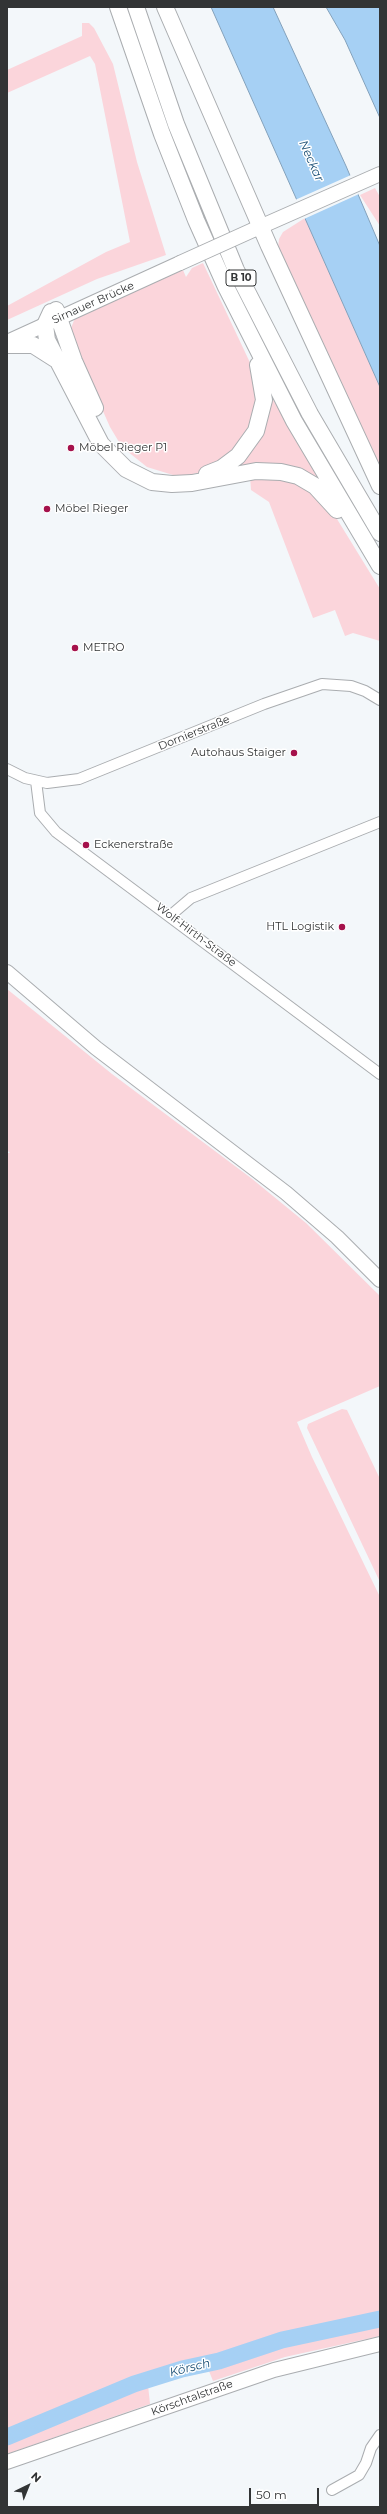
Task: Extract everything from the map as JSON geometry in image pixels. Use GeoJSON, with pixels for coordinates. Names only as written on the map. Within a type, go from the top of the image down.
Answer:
{"type":"FeatureCollection","features":[{"type":"Feature","properties":{"kind":"highway","name":"B 10"},"geometry":{"type":"LineString","coordinates":[[118,7],[196,220],[248,333],[294,421],[380,566]]}},
{"type":"Feature","properties":{"kind":"highway","name":"B 10"},"geometry":{"type":"LineString","coordinates":[[136,7],[176,124],[236,270],[307,408],[380,533]]}},
{"type":"Feature","properties":{"kind":"highway"},"geometry":{"type":"LineString","coordinates":[[165,7],[257,228],[380,486]]}},
{"type":"Feature","properties":{"kind":"highway"},"geometry":{"type":"LineString","coordinates":[[53,316],[111,441],[132,462],[150,472],[169,478],[200,476],[222,468],[238,456],[251,440],[259,421],[264,400],[260,373],[248,333]]}},
{"type":"Feature","properties":{"kind":"highway"},"geometry":{"type":"LineString","coordinates":[[53,316],[47,340],[101,444],[116,461],[135,475],[152,482],[182,484],[256,471],[290,474],[307,481],[322,492],[364,540]]}},
{"type":"Feature","properties":{"kind":"highway"},"geometry":{"type":"LineString","coordinates":[[7,344],[33,344],[60,363]]}},
{"type":"Feature","properties":{"kind":"main road","name":"Sirnauer Brücke"},"geometry":{"type":"LineString","coordinates":[[7,344],[53,316],[120,282],[180,263],[380,174]]}},
{"type":"Feature","properties":{"kind":"main road","name":"Sirnauer Brücke"},"geometry":{"type":"LineString","coordinates":[[7,332],[53,316]]}},
{"type":"Feature","properties":{"kind":"main road"},"geometry":{"type":"LineString","coordinates":[[7,972],[96,1048],[286,1193],[343,1243],[380,1280]]}},
{"type":"Feature","properties":{"kind":"main road","name":"Körschtalstraße"},"geometry":{"type":"LineString","coordinates":[[7,2462],[274,2370],[380,2344]]}},
{"type":"Feature","properties":{"kind":"street","name":"Dornierstraße"},"geometry":{"type":"LineString","coordinates":[[7,769],[18,776],[36,781],[54,783],[79,779],[313,686],[337,684],[351,686],[365,691],[380,700]]}},
{"type":"Feature","properties":{"kind":"street","name":"Wolf-Hirth-Straße"},"geometry":{"type":"LineString","coordinates":[[36,781],[39,810],[51,826],[380,1074]]}},
{"type":"Feature","properties":{"kind":"street"},"geometry":{"type":"LineString","coordinates":[[171,915],[191,898],[380,822]]}},
{"type":"Feature","properties":{"kind":"street"},"geometry":{"type":"LineString","coordinates":[[332,2490],[359,2475],[366,2463],[370,2448],[380,2435]]}},
{"type":"Feature","properties":{"kind":"shaded area"},"geometry":{"type":"Polygon","coordinates":[[[82,23],[89,23],[94,28],[113,64],[137,162],[166,255],[97,279],[7,320],[7,306],[106,252],[130,242],[95,64],[90,56],[7,93],[7,70],[82,36],[82,23]]]}},
{"type":"Feature","properties":{"kind":"shaded area"},"geometry":{"type":"Polygon","coordinates":[[[375,188],[380,197],[380,226],[360,195],[375,188]]]}},
{"type":"Feature","properties":{"kind":"shaded area"},"geometry":{"type":"Polygon","coordinates":[[[305,218],[380,387],[380,474],[278,248],[279,239],[283,232],[305,218]]]}},
{"type":"Feature","properties":{"kind":"shaded area"},"geometry":{"type":"Polygon","coordinates":[[[203,263],[253,369],[259,393],[246,440],[206,471],[189,475],[173,475],[147,467],[122,447],[110,427],[79,357],[71,328],[75,318],[183,270],[186,277],[192,268],[203,263]]]}},
{"type":"Feature","properties":{"kind":"shaded area"},"geometry":{"type":"Polygon","coordinates":[[[270,394],[320,482],[232,466],[270,394]]]}},
{"type":"Feature","properties":{"kind":"shaded area"},"geometry":{"type":"Polygon","coordinates":[[[250,476],[293,479],[329,506],[380,589],[380,641],[353,633],[345,636],[335,610],[313,618],[269,502],[251,490],[250,476]]]}},
{"type":"Feature","properties":{"kind":"shaded area"},"geometry":{"type":"Polygon","coordinates":[[[7,989],[112,1074],[251,1178],[306,1223],[380,1296],[380,1386],[297,1422],[312,1457],[380,1597],[380,2336],[285,2357],[213,2381],[207,2366],[148,2385],[150,2404],[7,2454],[7,1153],[10,1153],[7,1150],[7,989]]]}},
{"type":"Feature","properties":{"kind":"shaded area"},"geometry":{"type":"Polygon","coordinates":[[[342,1409],[347,1410],[380,1479],[380,1582],[307,1428],[308,1424],[342,1409]]]}},
{"type":"Feature","properties":{"kind":"water","name":"Neckar"},"geometry":{"type":"Polygon","coordinates":[[[211,7],[273,7],[346,166],[380,246],[380,387],[211,7]]]}},
{"type":"Feature","properties":{"kind":"water"},"geometry":{"type":"Polygon","coordinates":[[[326,7],[380,7],[380,118],[345,40],[326,7]]]}},
{"type":"Feature","properties":{"kind":"pier"},"geometry":{"type":"Polygon","coordinates":[[[351,175],[359,194],[304,219],[295,200],[351,175]]]}},
{"type":"Feature","properties":{"kind":"waterway","name":"Körsch"},"geometry":{"type":"LineString","coordinates":[[7,2437],[134,2384],[182,2369],[219,2361],[282,2340],[380,2319]]}},
{"type":"Feature","properties":{"kind":"place","name":"Möbel Rieger P1"},"geometry":{"type":"Point","coordinates":[71,448]}},
{"type":"Feature","properties":{"kind":"place","name":"Möbel Rieger"},"geometry":{"type":"Point","coordinates":[47,509]}},
{"type":"Feature","properties":{"kind":"place","name":"METRO"},"geometry":{"type":"Point","coordinates":[75,648]}},
{"type":"Feature","properties":{"kind":"place","name":"Autohaus Staiger"},"geometry":{"type":"Point","coordinates":[294,753]}},
{"type":"Feature","properties":{"kind":"place","name":"Eckenerstraße"},"geometry":{"type":"Point","coordinates":[86,845]}},
{"type":"Feature","properties":{"kind":"place","name":"HTL Logistik"},"geometry":{"type":"Point","coordinates":[342,927]}}]}
